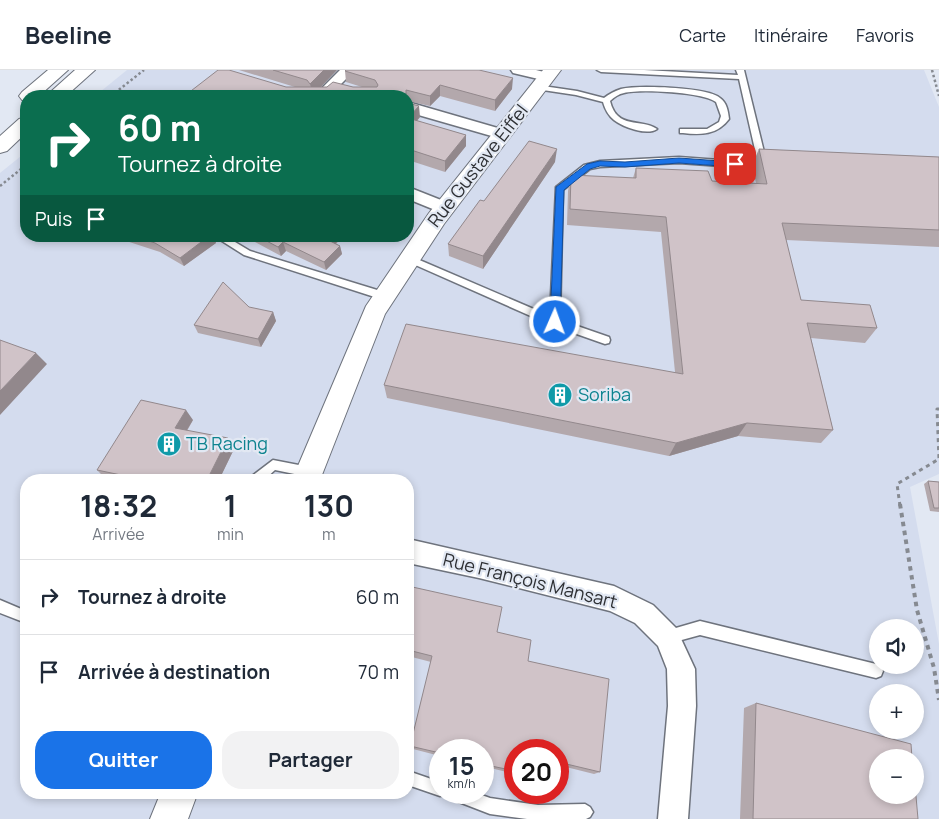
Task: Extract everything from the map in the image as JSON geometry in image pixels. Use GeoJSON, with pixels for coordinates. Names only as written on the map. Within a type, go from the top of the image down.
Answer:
{"type":"FeatureCollection","features":[{"type":"Feature","properties":{"kind":"main road"},"geometry":{"type":"LineString","coordinates":[[39,90],[59,70]]}},
{"type":"Feature","properties":{"kind":"main road"},"geometry":{"type":"LineString","coordinates":[[62,90],[86,70]]}},
{"type":"Feature","properties":{"kind":"main road","name":"Rue Gustave Eiffel"},"geometry":{"type":"LineString","coordinates":[[309,474],[374,312],[407,258],[546,78]]}},
{"type":"Feature","properties":{"kind":"main road"},"geometry":{"type":"LineString","coordinates":[[0,147],[20,111]]}},
{"type":"Feature","properties":{"kind":"main road"},"geometry":{"type":"LineString","coordinates":[[170,819],[177,799]]}},
{"type":"Feature","properties":{"kind":"street"},"geometry":{"type":"LineString","coordinates":[[327,90],[348,70]]}},
{"type":"Feature","properties":{"kind":"street"},"geometry":{"type":"LineString","coordinates":[[518,70],[546,78]]}},
{"type":"Feature","properties":{"kind":"street"},"geometry":{"type":"LineString","coordinates":[[332,85],[348,90]]}},
{"type":"Feature","properties":{"kind":"street"},"geometry":{"type":"LineString","coordinates":[[414,109],[502,134]]}},
{"type":"Feature","properties":{"kind":"street"},"geometry":{"type":"LineString","coordinates":[[414,195],[445,208]]}},
{"type":"Feature","properties":{"kind":"street","name":"Rue François Mansart"},"geometry":{"type":"LineString","coordinates":[[414,552],[480,566],[614,599],[644,614],[667,637],[681,669],[682,706],[673,819]]}},
{"type":"Feature","properties":{"kind":"lane"},"geometry":{"type":"LineString","coordinates":[[555,322],[559,189],[587,167],[600,164],[679,160],[735,164],[744,158],[761,156],[740,73],[601,70]]}},
{"type":"Feature","properties":{"kind":"lane"},"geometry":{"type":"LineString","coordinates":[[546,78],[577,93],[606,101]]}},
{"type":"Feature","properties":{"kind":"lane"},"geometry":{"type":"LineString","coordinates":[[606,101],[610,96],[637,90],[684,92],[716,98],[724,107],[725,119],[721,126],[712,131],[683,131]]}},
{"type":"Feature","properties":{"kind":"lane"},"geometry":{"type":"LineString","coordinates":[[606,101],[608,110],[614,117],[627,125],[653,129]]}},
{"type":"Feature","properties":{"kind":"lane"},"geometry":{"type":"LineString","coordinates":[[228,242],[247,253],[384,296]]}},
{"type":"Feature","properties":{"kind":"lane"},"geometry":{"type":"LineString","coordinates":[[407,258],[555,322],[605,340]]}},
{"type":"Feature","properties":{"kind":"lane"},"geometry":{"type":"LineString","coordinates":[[263,474],[273,465],[302,474]]}},
{"type":"Feature","properties":{"kind":"lane"},"geometry":{"type":"LineString","coordinates":[[0,606],[20,614]]}},
{"type":"Feature","properties":{"kind":"lane"},"geometry":{"type":"LineString","coordinates":[[667,637],[700,628],[869,669]]}},
{"type":"Feature","properties":{"kind":"lane"},"geometry":{"type":"LineString","coordinates":[[414,780],[429,785]]}},
{"type":"Feature","properties":{"kind":"lane"},"geometry":{"type":"LineString","coordinates":[[484,804],[528,812],[585,812]]}},
{"type":"Feature","properties":{"kind":"path"},"geometry":{"type":"LineString","coordinates":[[119,90],[144,70]]}},
{"type":"Feature","properties":{"kind":"path"},"geometry":{"type":"LineString","coordinates":[[932,70],[939,96]]}},
{"type":"Feature","properties":{"kind":"path"},"geometry":{"type":"LineString","coordinates":[[0,186],[20,170]]}},
{"type":"Feature","properties":{"kind":"path"},"geometry":{"type":"LineString","coordinates":[[939,410],[937,409],[939,459],[897,484],[918,610],[934,668],[939,700]]}},
{"type":"Feature","properties":{"kind":"shaded area"},"geometry":{"type":"Polygon","coordinates":[[[127,70],[924,70],[939,107],[939,474],[910,487],[939,644],[939,819],[0,819],[0,173],[20,157],[20,242],[414,242],[414,90],[102,90],[127,70]]]}},
{"type":"Feature","properties":{"kind":"building"},"geometry":{"type":"Polygon","coordinates":[[[218,70],[229,70],[286,87],[327,87],[333,82],[353,87],[377,87],[378,85],[375,80],[346,70],[479,70],[513,78],[495,100],[440,85],[430,96],[414,92],[414,90],[192,90],[218,70]]]}},
{"type":"Feature","properties":{"kind":"building"},"geometry":{"type":"Polygon","coordinates":[[[273,70],[324,70],[310,84],[307,80],[273,70]]]}},
{"type":"Feature","properties":{"kind":"building"},"geometry":{"type":"Polygon","coordinates":[[[414,105],[419,106],[414,111],[414,105]]]}},
{"type":"Feature","properties":{"kind":"building"},"geometry":{"type":"Polygon","coordinates":[[[414,120],[466,135],[445,161],[414,151],[414,120]]]}},
{"type":"Feature","properties":{"kind":"building"},"geometry":{"type":"Polygon","coordinates":[[[529,141],[557,149],[483,256],[448,244],[480,200],[484,201],[529,141]]]}},
{"type":"Feature","properties":{"kind":"building"},"geometry":{"type":"Polygon","coordinates":[[[759,149],[939,157],[939,230],[782,223],[801,300],[870,305],[877,328],[807,323],[833,430],[747,423],[676,443],[384,385],[406,324],[683,374],[666,217],[570,209],[571,175],[636,178],[636,168],[708,171],[712,181],[767,184],[759,149]]]}},
{"type":"Feature","properties":{"kind":"building"},"geometry":{"type":"Polygon","coordinates":[[[152,242],[201,242],[180,258],[152,242]]]}},
{"type":"Feature","properties":{"kind":"building"},"geometry":{"type":"Polygon","coordinates":[[[268,242],[283,242],[278,247],[268,242]]]}},
{"type":"Feature","properties":{"kind":"building"},"geometry":{"type":"Polygon","coordinates":[[[283,242],[332,242],[340,246],[324,262],[283,242]]]}},
{"type":"Feature","properties":{"kind":"building"},"geometry":{"type":"Polygon","coordinates":[[[223,282],[249,307],[273,312],[258,339],[194,325],[223,282]]]}},
{"type":"Feature","properties":{"kind":"building"},"geometry":{"type":"Polygon","coordinates":[[[0,340],[36,353],[0,391],[0,340]]]}},
{"type":"Feature","properties":{"kind":"building","name":"TB Racing"},"geometry":{"type":"Polygon","coordinates":[[[141,400],[186,410],[175,428],[228,438],[210,474],[116,474],[97,470],[141,400]]]}},
{"type":"Feature","properties":{"kind":"building"},"geometry":{"type":"Polygon","coordinates":[[[928,481],[939,482],[939,508],[934,508],[928,481]]]}},
{"type":"Feature","properties":{"kind":"building"},"geometry":{"type":"Polygon","coordinates":[[[414,587],[502,607],[497,632],[531,640],[528,661],[609,679],[600,772],[569,765],[569,739],[504,739],[504,769],[494,767],[494,739],[429,739],[429,750],[414,747],[414,730],[432,656],[414,652],[414,587]]]}},
{"type":"Feature","properties":{"kind":"building"},"geometry":{"type":"Polygon","coordinates":[[[756,703],[869,733],[869,739],[892,739],[911,744],[911,749],[869,749],[869,804],[917,804],[918,819],[753,819],[756,703]]]}},
{"type":"Feature","properties":{"kind":"place","name":"Soriba"},"geometry":{"type":"Point","coordinates":[560,395]}},
{"type":"Feature","properties":{"kind":"place","name":"TB Racing"},"geometry":{"type":"Point","coordinates":[169,444]}},
{"type":"Feature","properties":{"kind":"route"},"geometry":{"type":"LineString","coordinates":[[555,322],[559,189],[587,167],[600,164],[679,160],[735,164]]}}]}
